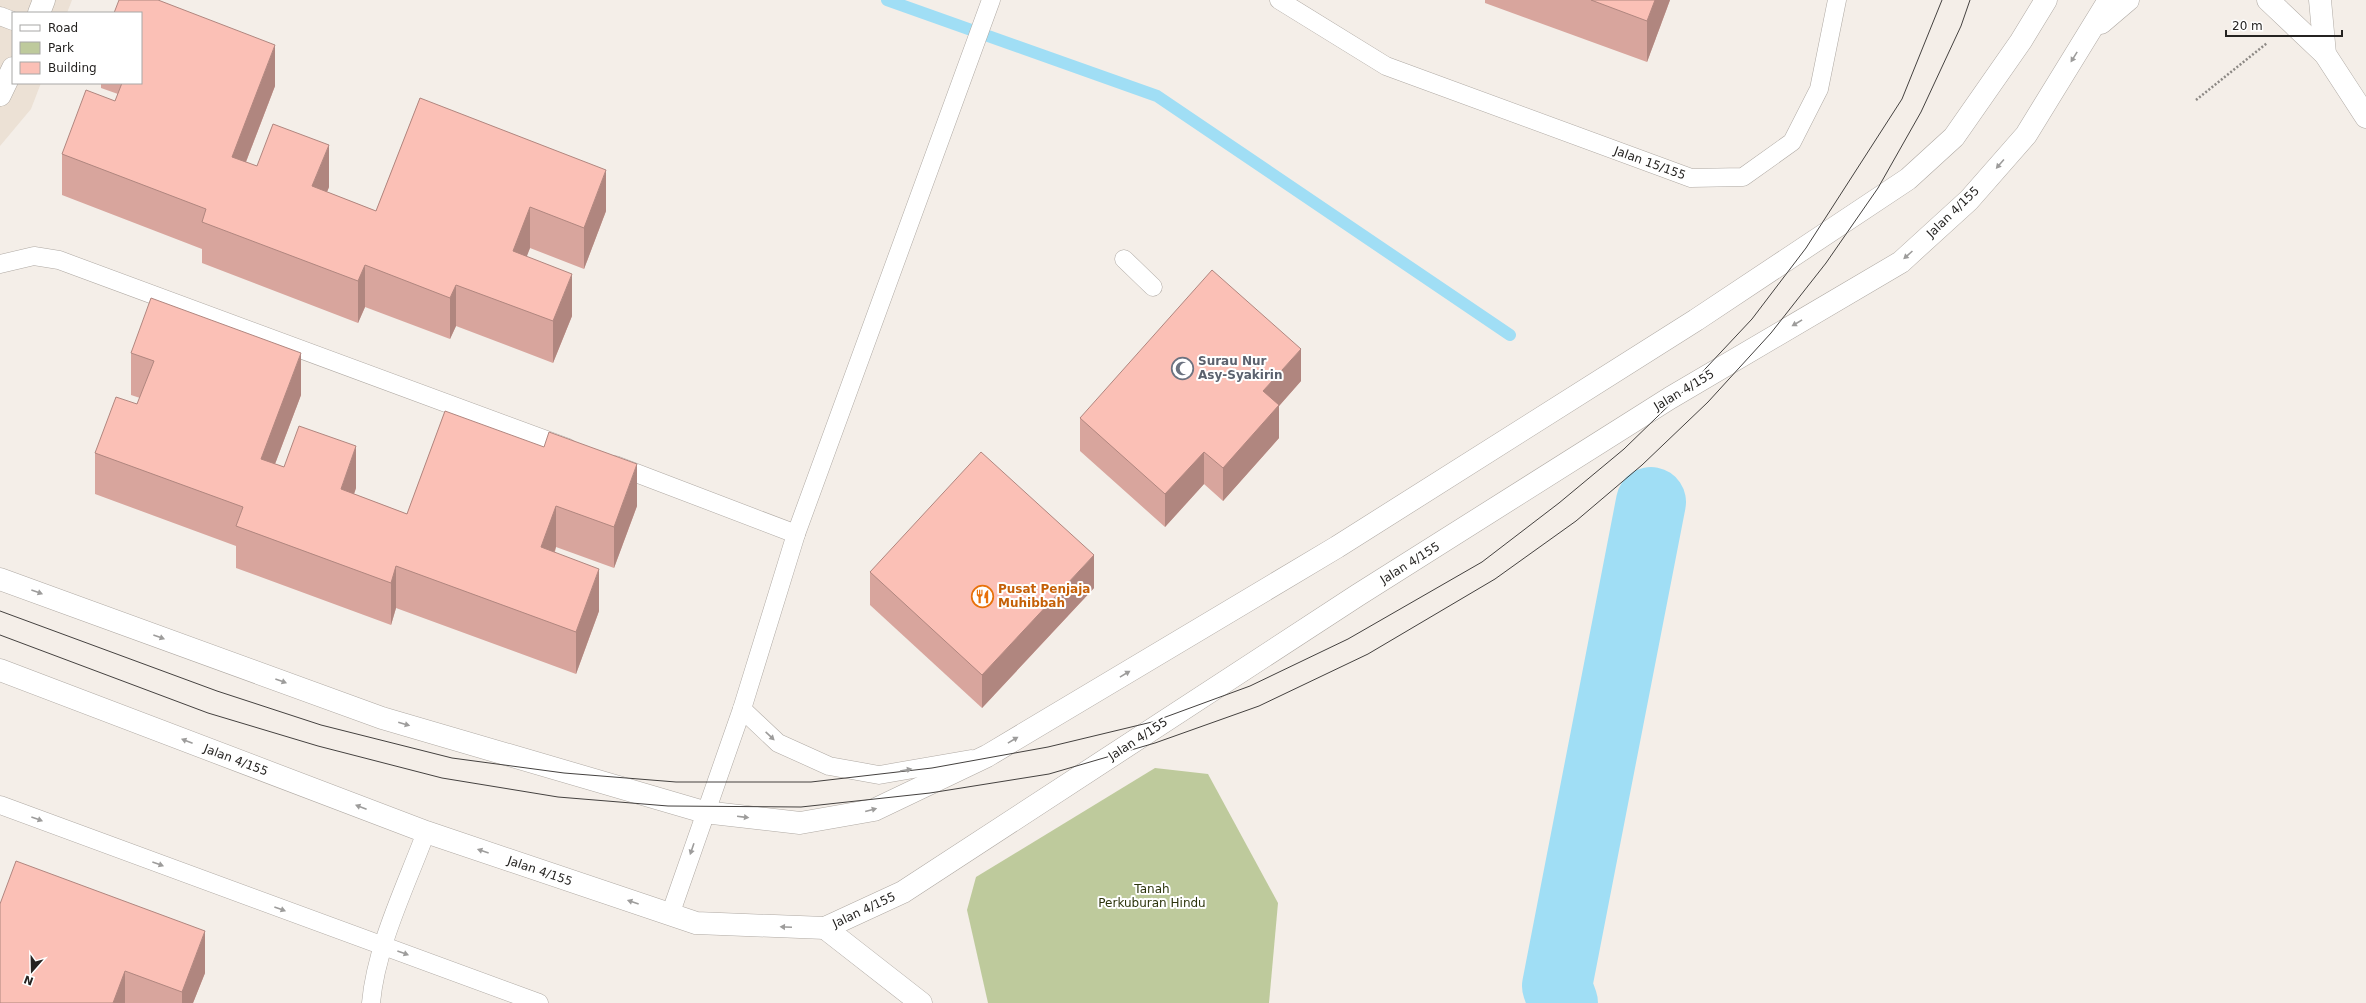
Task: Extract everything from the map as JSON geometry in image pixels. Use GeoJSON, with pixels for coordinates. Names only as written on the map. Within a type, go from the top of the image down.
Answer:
{"type":"FeatureCollection","features":[{"type":"Feature","properties":{"kind":"street"},"geometry":{"type":"LineString","coordinates":[[39,12],[44,0]]}},
{"type":"Feature","properties":{"kind":"street"},"geometry":{"type":"LineString","coordinates":[[0,579],[382,718],[704,812],[800,823],[874,810],[987,756],[1344,543],[1696,320],[1908,178],[1954,137],[2021,41],[2046,0]]}},
{"type":"Feature","properties":{"kind":"street","name":"Jalan 4/155"},"geometry":{"type":"LineString","coordinates":[[0,670],[426,832],[670,915],[696,923],[825,928],[903,892],[1358,595],[1670,398],[1901,262],[1969,200],[2026,135],[2109,0]]}},
{"type":"Feature","properties":{"kind":"street"},"geometry":{"type":"LineString","coordinates":[[2090,32],[2128,0]]}},
{"type":"Feature","properties":{"kind":"street"},"geometry":{"type":"LineString","coordinates":[[2268,0],[2325,54],[2366,117]]}},
{"type":"Feature","properties":{"kind":"street"},"geometry":{"type":"LineString","coordinates":[[2320,0],[2325,54]]}},
{"type":"Feature","properties":{"kind":"street"},"geometry":{"type":"LineString","coordinates":[[0,95],[12,70]]}},
{"type":"Feature","properties":{"kind":"street"},"geometry":{"type":"LineString","coordinates":[[825,928],[922,1003]]}},
{"type":"Feature","properties":{"kind":"lane"},"geometry":{"type":"LineString","coordinates":[[670,915],[704,812],[742,709],[796,534],[991,0]]}},
{"type":"Feature","properties":{"kind":"lane","name":"Jalan 15/155"},"geometry":{"type":"LineString","coordinates":[[1279,0],[1386,66],[1691,178],[1743,177],[1792,142],[1819,89],[1837,0]]}},
{"type":"Feature","properties":{"kind":"lane"},"geometry":{"type":"LineString","coordinates":[[0,16],[12,21]]}},
{"type":"Feature","properties":{"kind":"lane"},"geometry":{"type":"LineString","coordinates":[[0,264],[34,256],[59,260],[796,534]]}},
{"type":"Feature","properties":{"kind":"lane"},"geometry":{"type":"LineString","coordinates":[[1124,259],[1153,287]]}},
{"type":"Feature","properties":{"kind":"lane"},"geometry":{"type":"LineString","coordinates":[[742,709],[778,743],[830,766],[879,775],[987,756]]}},
{"type":"Feature","properties":{"kind":"lane"},"geometry":{"type":"LineString","coordinates":[[0,805],[539,1003]]}},
{"type":"Feature","properties":{"kind":"lane"},"geometry":{"type":"LineString","coordinates":[[371,1003],[372,983],[383,946],[426,832]]}},
{"type":"Feature","properties":{"kind":"path"},"geometry":{"type":"LineString","coordinates":[[2196,100],[2293,23]]}},
{"type":"Feature","properties":{"kind":"shaded area"},"geometry":{"type":"Polygon","coordinates":[[[0,0],[72,0],[67,12],[12,12],[12,84],[41,84],[31,109],[0,146],[0,0]]]}},
{"type":"Feature","properties":{"kind":"green space","name":"Tanah Perkuburan Hindu"},"geometry":{"type":"Polygon","coordinates":[[[1155,768],[1208,774],[1278,903],[1269,1003],[988,1003],[967,910],[976,877],[1155,768]]]}},
{"type":"Feature","properties":{"kind":"building"},"geometry":{"type":"Polygon","coordinates":[[[119,0],[158,0],[275,45],[232,157],[257,166],[273,124],[329,145],[312,186],[376,211],[420,98],[606,170],[584,228],[530,207],[513,251],[572,274],[553,321],[456,285],[450,298],[365,265],[358,281],[202,222],[206,209],[62,154],[86,90],[115,101],[122,84],[142,84],[142,12],[114,12],[119,0]]]}},
{"type":"Feature","properties":{"kind":"building"},"geometry":{"type":"Polygon","coordinates":[[[1591,0],[1655,0],[1647,21],[1591,0]]]}},
{"type":"Feature","properties":{"kind":"building"},"geometry":{"type":"Polygon","coordinates":[[[1212,270],[1301,349],[1263,391],[1279,405],[1223,468],[1204,452],[1165,494],[1080,418],[1212,270]]]}},
{"type":"Feature","properties":{"kind":"building"},"geometry":{"type":"Polygon","coordinates":[[[151,298],[301,353],[261,459],[284,467],[299,426],[356,446],[341,489],[407,514],[445,411],[544,447],[549,432],[637,464],[614,527],[556,506],[541,547],[599,569],[576,632],[396,566],[391,583],[236,526],[243,507],[95,453],[116,397],[137,404],[154,361],[131,353],[151,298]]]}},
{"type":"Feature","properties":{"kind":"building","name":"Pusat Penjaja Muhibbah"},"geometry":{"type":"Polygon","coordinates":[[[981,452],[1094,555],[982,675],[870,572],[981,452]]]}},
{"type":"Feature","properties":{"kind":"building"},"geometry":{"type":"Polygon","coordinates":[[[16,861],[205,931],[182,992],[125,971],[113,1003],[0,1003],[0,904],[16,861]]]}},
{"type":"Feature","properties":{"kind":"waterway"},"geometry":{"type":"LineString","coordinates":[[887,0],[1157,96],[1510,335]]}},
{"type":"Feature","properties":{"kind":"waterway"},"geometry":{"type":"LineString","coordinates":[[1563,1003],[1557,986],[1651,502]]}},
{"type":"Feature","properties":{"kind":"tram line"},"geometry":{"type":"LineString","coordinates":[[0,611],[217,691],[321,725],[452,758],[564,773],[676,782],[811,782],[932,768],[1048,747],[1152,722],[1250,686],[1348,639],[1482,562],[1559,503],[1624,449],[1691,384],[1752,319],[1806,248],[1902,99],[1942,0]]}},
{"type":"Feature","properties":{"kind":"tram line"},"geometry":{"type":"LineString","coordinates":[[0,635],[208,713],[318,746],[442,778],[558,797],[668,806],[801,807],[930,793],[1049,774],[1155,743],[1259,706],[1368,654],[1495,579],[1576,521],[1642,465],[1708,402],[1771,333],[1826,263],[1878,188],[1921,112],[1961,26],[1970,0]]}},
{"type":"Feature","properties":{"kind":"place","name":"Surau Nur Asy-Syakirin"},"geometry":{"type":"Point","coordinates":[1182,368]}},
{"type":"Feature","properties":{"kind":"place","name":"Pusat Penjaja Muhibbah"},"geometry":{"type":"Point","coordinates":[982,596]}}]}
